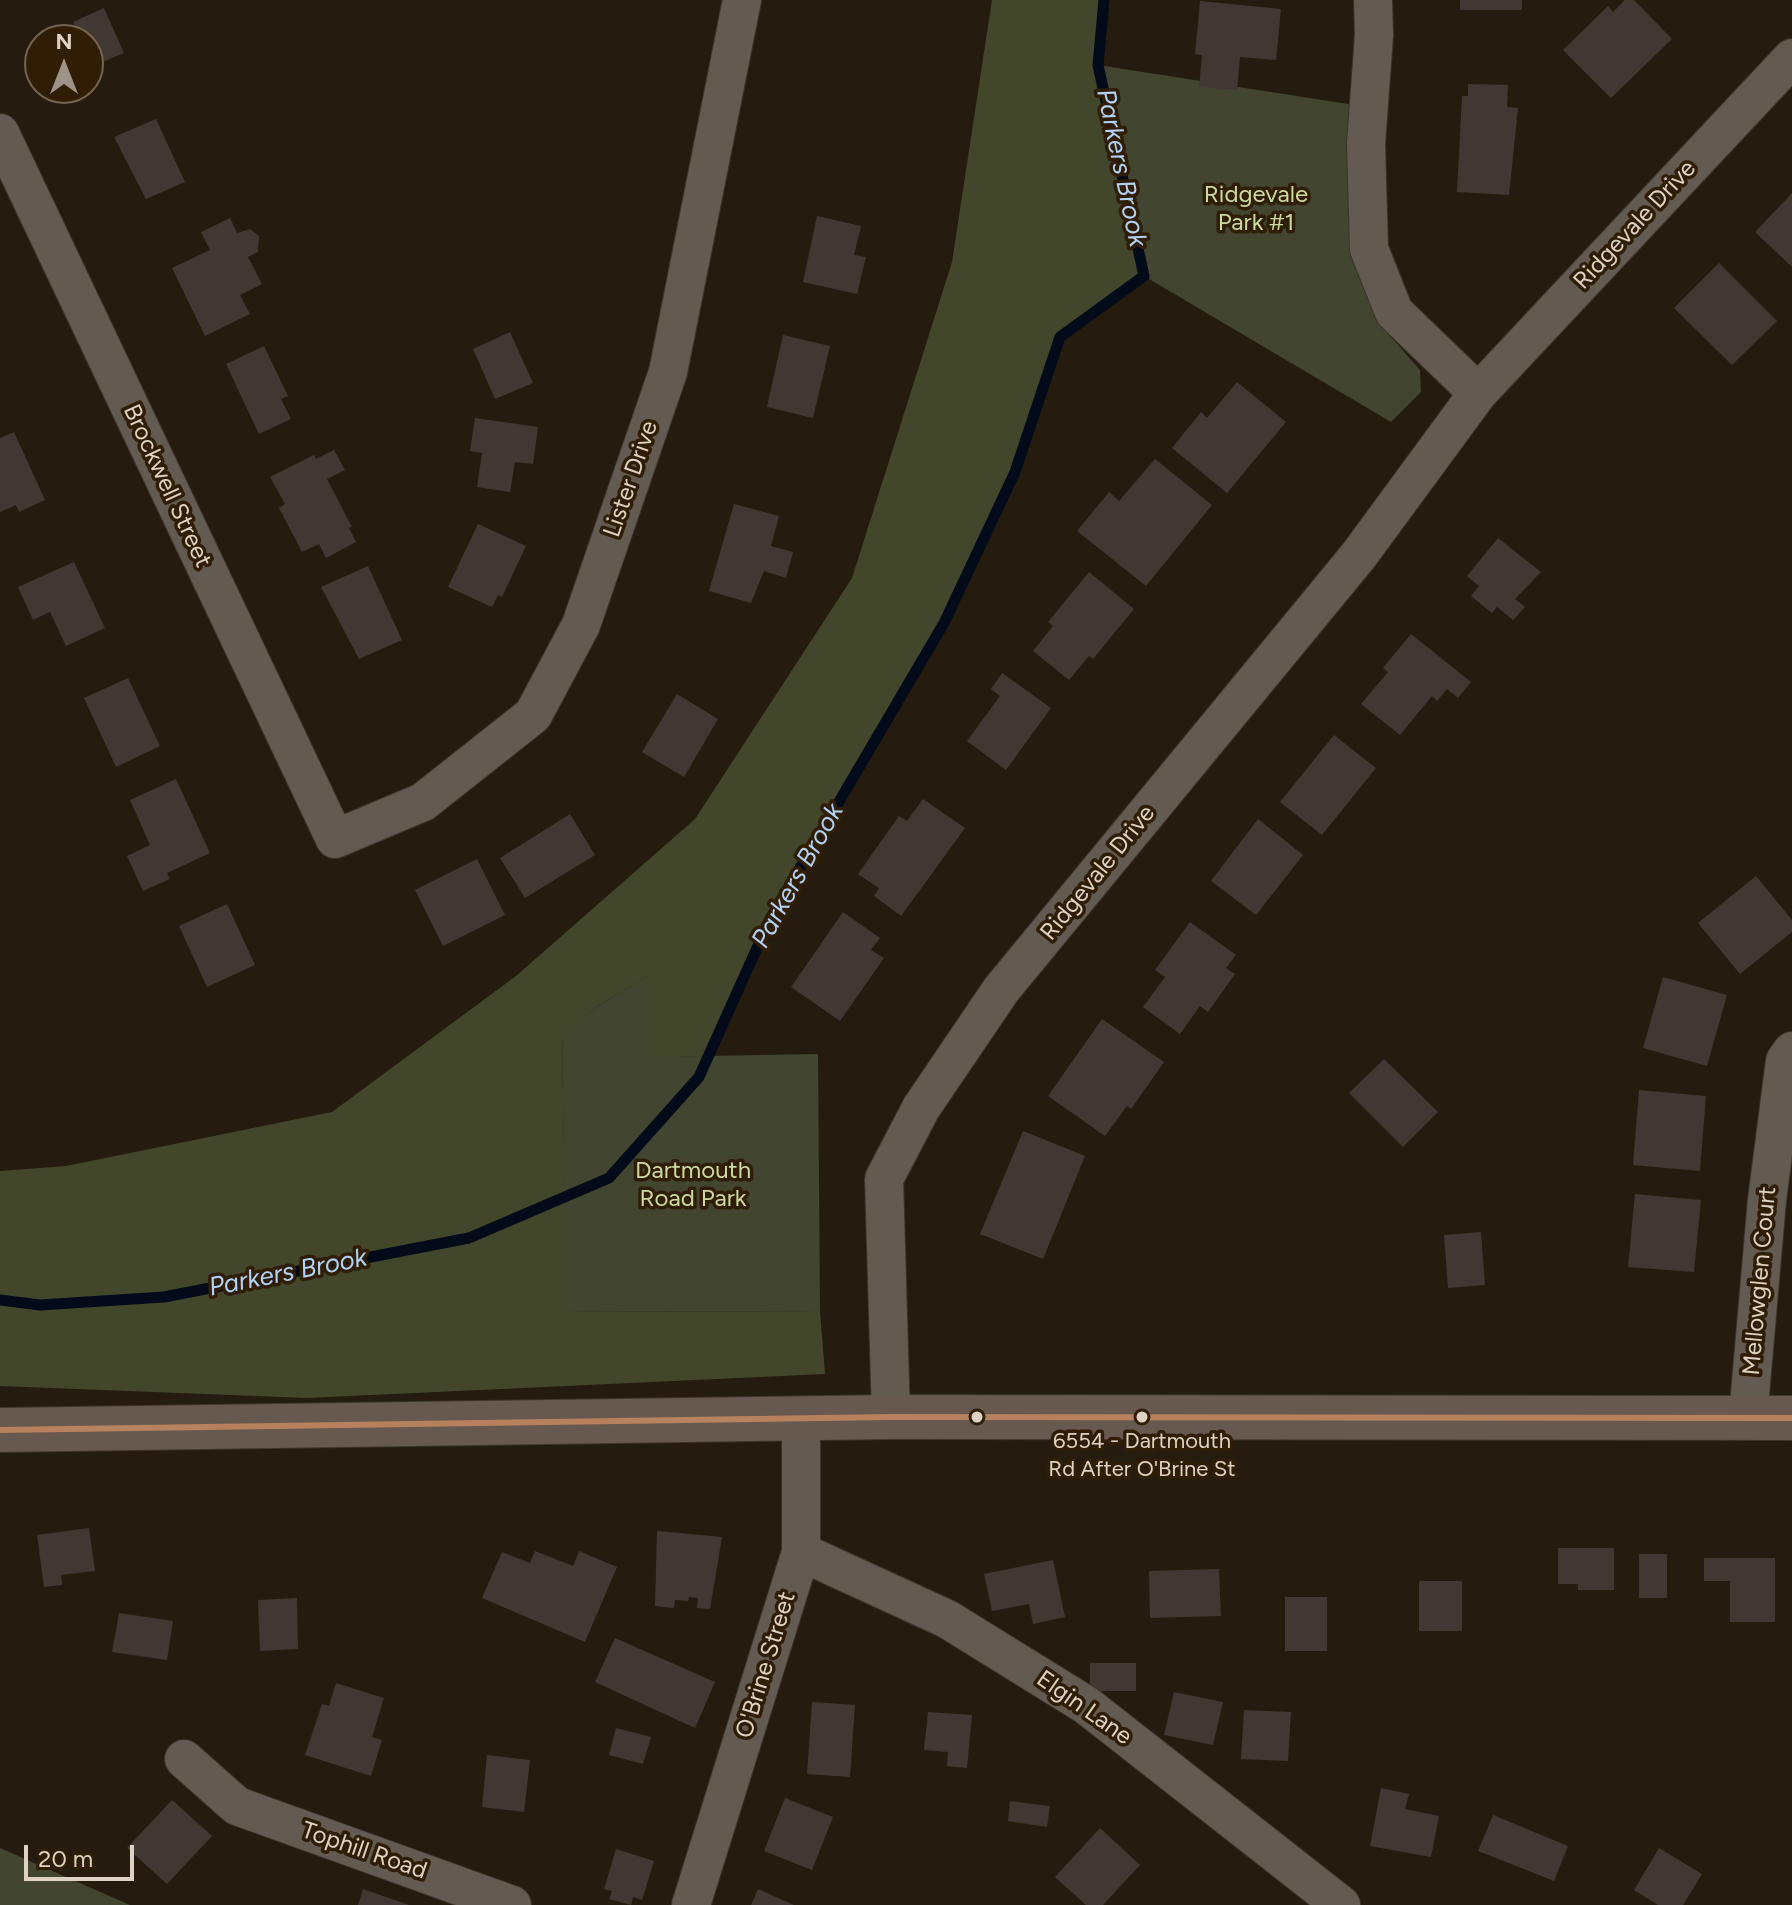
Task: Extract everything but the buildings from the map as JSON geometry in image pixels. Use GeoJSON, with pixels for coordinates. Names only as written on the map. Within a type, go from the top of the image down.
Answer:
{"type":"FeatureCollection","features":[{"type":"Feature","properties":{"kind":"main road"},"geometry":{"type":"LineString","coordinates":[[0,1430],[891,1417],[1792,1418]]}},
{"type":"Feature","properties":{"kind":"street","name":"Lister Drive"},"geometry":{"type":"LineString","coordinates":[[335,839],[423,802],[533,715],[581,625],[668,372],[742,0]]}},
{"type":"Feature","properties":{"kind":"street"},"geometry":{"type":"LineString","coordinates":[[1373,0],[1374,35],[1366,144],[1369,249],[1394,312],[1478,393]]}},
{"type":"Feature","properties":{"kind":"street","name":"Ridgevale Drive"},"geometry":{"type":"LineString","coordinates":[[891,1417],[885,1329],[884,1179],[921,1108],[1001,990],[1359,555],[1478,393],[1792,58]]}},
{"type":"Feature","properties":{"kind":"street","name":"Brockwell Street"},"geometry":{"type":"LineString","coordinates":[[0,133],[335,839]]}},
{"type":"Feature","properties":{"kind":"street","name":"Mellowglen Court"},"geometry":{"type":"LineString","coordinates":[[1748,1417],[1767,1200],[1785,1061],[1792,1051]]}},
{"type":"Feature","properties":{"kind":"street","name":"O'Brine Street"},"geometry":{"type":"LineString","coordinates":[[691,1905],[801,1552],[801,1418]]}},
{"type":"Feature","properties":{"kind":"street","name":"Elgin Lane"},"geometry":{"type":"LineString","coordinates":[[801,1552],[947,1619],[1086,1705],[1341,1905]]}},
{"type":"Feature","properties":{"kind":"street","name":"Tophill Road"},"geometry":{"type":"LineString","coordinates":[[184,1759],[237,1806],[512,1905]]}},
{"type":"Feature","properties":{"kind":"green space"},"geometry":{"type":"Polygon","coordinates":[[[992,0],[1104,0],[1098,65],[1144,276],[1060,337],[1015,472],[954,600],[770,918],[708,1056],[649,1058],[648,976],[596,1007],[562,1039],[567,1312],[820,1311],[825,1374],[307,1398],[0,1386],[0,1171],[66,1166],[332,1112],[516,976],[695,819],[852,578],[952,262],[992,0]]]}},
{"type":"Feature","properties":{"kind":"green space","name":"Ridgevale Park #1"},"geometry":{"type":"Polygon","coordinates":[[[1098,65],[1367,107],[1379,323],[1420,370],[1421,392],[1391,422],[1144,276],[1098,65]]]}},
{"type":"Feature","properties":{"kind":"green space","name":"Dartmouth Road Park"},"geometry":{"type":"Polygon","coordinates":[[[649,975],[650,1057],[818,1054],[820,1311],[566,1312],[562,1038],[596,1007],[649,975]]]}},
{"type":"Feature","properties":{"kind":"green space"},"geometry":{"type":"Polygon","coordinates":[[[0,1848],[130,1905],[0,1905],[0,1848]]]}},
{"type":"Feature","properties":{"kind":"waterway","name":"Parkers Brook"},"geometry":{"type":"LineString","coordinates":[[0,1300],[40,1305],[164,1297],[469,1238],[609,1178],[699,1077],[770,919],[944,623],[1015,472],[1060,337],[1144,276],[1098,65],[1104,0]]}},
{"type":"Feature","properties":{"kind":"transit line"},"geometry":{"type":"LineString","coordinates":[[0,1430],[891,1417],[1792,1418]]}},
{"type":"Feature","properties":{"kind":"place","name":"6554 - Dartmouth Rd After O'Brine St"},"geometry":{"type":"Point","coordinates":[1142,1417]}}]}
